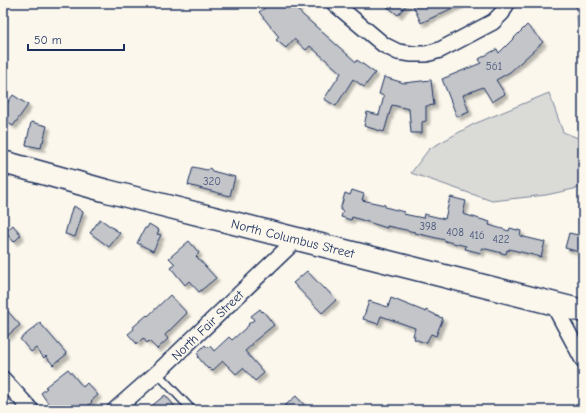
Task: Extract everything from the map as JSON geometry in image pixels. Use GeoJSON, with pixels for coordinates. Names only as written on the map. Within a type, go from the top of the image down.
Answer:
{"type":"FeatureCollection","features":[{"type":"Feature","properties":{"kind":"main road","name":"North Columbus Street"},"geometry":{"type":"LineString","coordinates":[[3,162],[108,191],[583,311]]}},
{"type":"Feature","properties":{"kind":"street"},"geometry":{"type":"LineString","coordinates":[[334,3],[384,45],[398,52],[426,54],[440,50],[493,22],[502,13],[508,3]]}},
{"type":"Feature","properties":{"kind":"street","name":"North Fair Street"},"geometry":{"type":"LineString","coordinates":[[115,410],[157,373],[297,239]]}},
{"type":"Feature","properties":{"kind":"street"},"geometry":{"type":"LineString","coordinates":[[553,304],[583,360]]}},
{"type":"Feature","properties":{"kind":"street"},"geometry":{"type":"LineString","coordinates":[[3,378],[31,410]]}},
{"type":"Feature","properties":{"kind":"lane"},"geometry":{"type":"LineString","coordinates":[[157,373],[192,410]]}},
{"type":"Feature","properties":{"kind":"shaded area"},"geometry":{"type":"Polygon","coordinates":[[[576,3],[583,3],[583,33],[578,28],[576,3]]]}},
{"type":"Feature","properties":{"kind":"shaded area"},"geometry":{"type":"Polygon","coordinates":[[[549,93],[563,132],[583,140],[583,187],[546,195],[492,201],[411,173],[429,149],[474,124],[549,93]]]}},
{"type":"Feature","properties":{"kind":"building"},"geometry":{"type":"Polygon","coordinates":[[[272,3],[304,3],[296,9],[356,62],[357,60],[375,73],[364,87],[353,79],[336,106],[324,99],[341,73],[310,46],[306,50],[294,39],[286,48],[276,40],[279,37],[259,12],[272,3]]]}},
{"type":"Feature","properties":{"kind":"building"},"geometry":{"type":"Polygon","coordinates":[[[383,3],[408,3],[398,15],[383,3]]]}},
{"type":"Feature","properties":{"kind":"building"},"geometry":{"type":"Polygon","coordinates":[[[412,3],[463,3],[421,23],[412,3]]]}},
{"type":"Feature","properties":{"kind":"building"},"geometry":{"type":"Polygon","coordinates":[[[527,25],[543,42],[510,72],[496,80],[505,94],[492,102],[483,87],[463,95],[469,112],[457,117],[442,79],[481,63],[479,59],[497,49],[499,53],[527,25]]]}},
{"type":"Feature","properties":{"kind":"building"},"geometry":{"type":"Polygon","coordinates":[[[384,77],[404,83],[431,80],[434,105],[426,106],[426,121],[422,122],[422,133],[411,133],[409,109],[392,105],[384,132],[364,126],[367,112],[379,115],[384,96],[379,94],[384,77]]]}},
{"type":"Feature","properties":{"kind":"building"},"geometry":{"type":"Polygon","coordinates":[[[13,95],[28,105],[13,126],[3,119],[3,109],[13,95]]]}},
{"type":"Feature","properties":{"kind":"building"},"geometry":{"type":"Polygon","coordinates":[[[31,122],[47,126],[41,148],[26,145],[31,122]]]}},
{"type":"Feature","properties":{"kind":"building"},"geometry":{"type":"Polygon","coordinates":[[[193,167],[207,170],[210,168],[212,171],[235,177],[230,196],[188,185],[193,167]]]}},
{"type":"Feature","properties":{"kind":"building"},"geometry":{"type":"Polygon","coordinates":[[[352,190],[364,194],[362,200],[385,205],[385,207],[404,212],[403,214],[423,218],[424,214],[445,219],[450,197],[466,201],[463,214],[490,222],[489,225],[509,231],[510,228],[521,231],[520,236],[545,242],[541,257],[509,249],[509,251],[507,250],[506,254],[482,248],[481,253],[465,249],[466,246],[415,232],[387,226],[387,228],[352,217],[351,220],[341,217],[343,211],[340,210],[345,193],[350,195],[352,190]]]}},
{"type":"Feature","properties":{"kind":"building"},"geometry":{"type":"Polygon","coordinates":[[[74,206],[83,212],[75,237],[65,234],[72,208],[73,209],[74,206]]]}},
{"type":"Feature","properties":{"kind":"building"},"geometry":{"type":"Polygon","coordinates":[[[100,219],[120,233],[109,247],[90,233],[100,219]]]}},
{"type":"Feature","properties":{"kind":"building"},"geometry":{"type":"Polygon","coordinates":[[[149,224],[159,230],[157,234],[161,235],[153,251],[137,243],[145,228],[147,228],[149,224]]]}},
{"type":"Feature","properties":{"kind":"building"},"geometry":{"type":"Polygon","coordinates":[[[13,225],[21,235],[14,242],[5,232],[13,225]]]}},
{"type":"Feature","properties":{"kind":"building"},"geometry":{"type":"Polygon","coordinates":[[[569,233],[583,236],[583,253],[565,248],[569,233]]]}},
{"type":"Feature","properties":{"kind":"building"},"geometry":{"type":"Polygon","coordinates":[[[189,241],[199,253],[196,256],[216,278],[199,292],[189,281],[185,285],[171,268],[175,264],[169,258],[189,241]]]}},
{"type":"Feature","properties":{"kind":"building"},"geometry":{"type":"Polygon","coordinates":[[[307,271],[336,300],[322,313],[293,283],[307,271]]]}},
{"type":"Feature","properties":{"kind":"building"},"geometry":{"type":"Polygon","coordinates":[[[170,295],[187,313],[165,335],[168,339],[157,349],[149,341],[147,343],[143,338],[137,344],[128,334],[134,329],[133,327],[147,315],[148,316],[170,295]]]}},
{"type":"Feature","properties":{"kind":"building"},"geometry":{"type":"Polygon","coordinates":[[[391,298],[426,312],[426,310],[443,318],[436,336],[431,334],[426,343],[414,339],[415,336],[413,336],[415,328],[381,316],[378,324],[363,319],[369,301],[388,307],[391,298]]]}},
{"type":"Feature","properties":{"kind":"building"},"geometry":{"type":"Polygon","coordinates":[[[3,306],[20,325],[7,336],[3,331],[3,306]]]}},
{"type":"Feature","properties":{"kind":"building"},"geometry":{"type":"Polygon","coordinates":[[[260,309],[274,325],[252,343],[253,344],[245,351],[264,373],[255,381],[243,368],[236,374],[223,361],[212,371],[209,368],[208,369],[198,357],[199,356],[197,353],[205,345],[208,348],[210,346],[214,351],[229,337],[232,340],[254,320],[251,316],[260,309]]]}},
{"type":"Feature","properties":{"kind":"building"},"geometry":{"type":"Polygon","coordinates":[[[40,323],[67,354],[53,365],[46,356],[44,358],[36,348],[31,352],[20,339],[40,323]]]}},
{"type":"Feature","properties":{"kind":"building"},"geometry":{"type":"Polygon","coordinates":[[[68,369],[83,387],[87,383],[98,395],[83,410],[53,410],[41,393],[47,388],[45,387],[68,369]]]}},
{"type":"Feature","properties":{"kind":"building"},"geometry":{"type":"Polygon","coordinates":[[[165,395],[178,410],[148,410],[154,404],[165,395]]]}},
{"type":"Feature","properties":{"kind":"building"},"geometry":{"type":"Polygon","coordinates":[[[296,396],[309,410],[280,410],[296,396]]]}}]}
